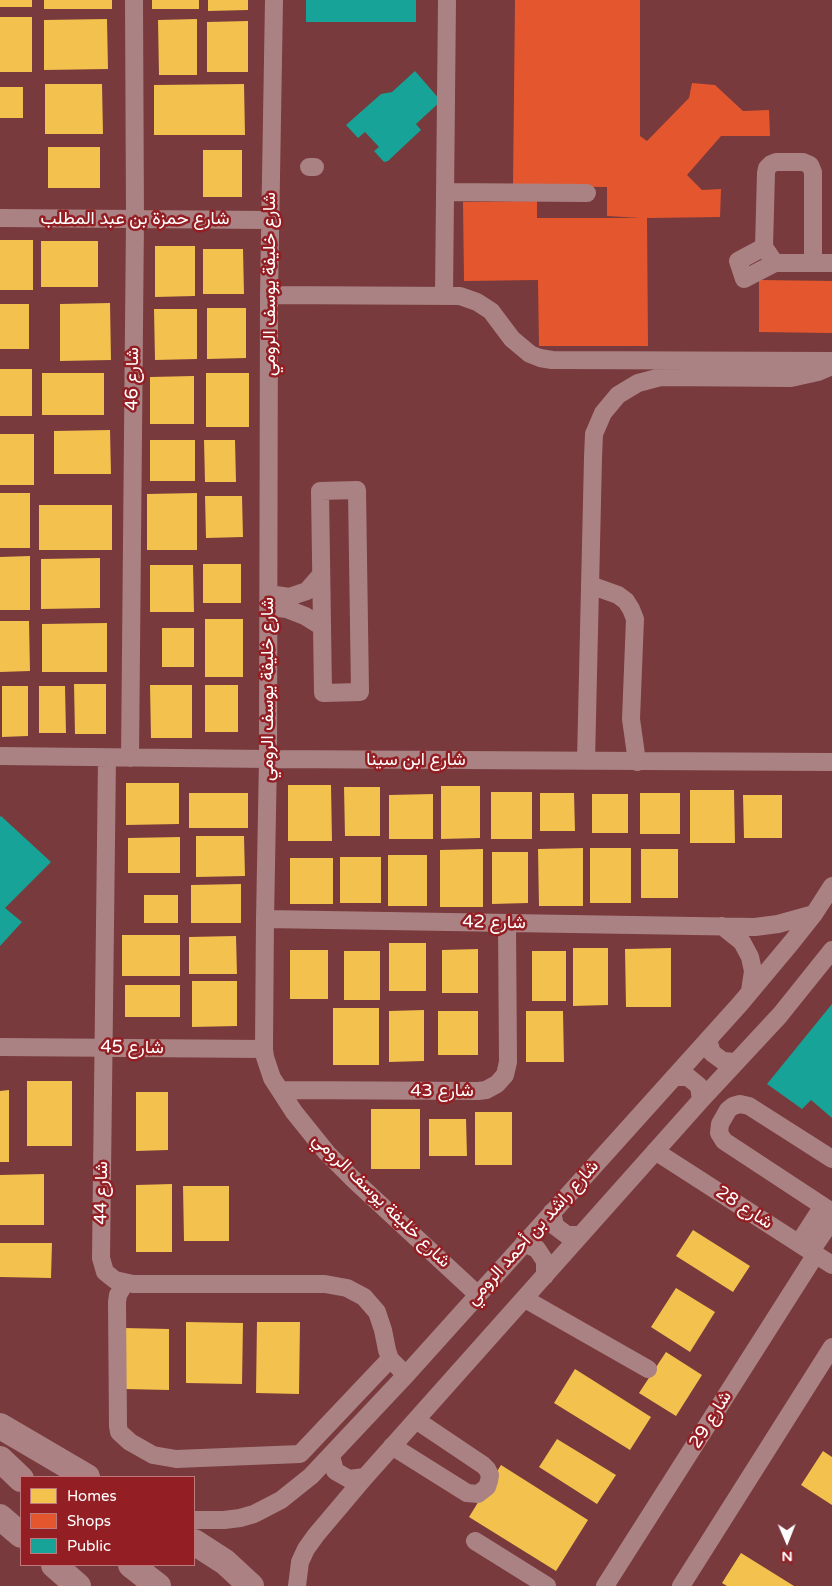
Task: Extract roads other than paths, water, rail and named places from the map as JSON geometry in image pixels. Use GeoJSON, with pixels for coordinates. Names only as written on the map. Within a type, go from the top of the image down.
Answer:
{"type":"FeatureCollection","features":[{"type":"Feature","properties":{"kind":"highway"},"geometry":{"type":"LineString","coordinates":[[0,1426],[85,1476]]}},
{"type":"Feature","properties":{"kind":"highway"},"geometry":{"type":"LineString","coordinates":[[0,1459],[20,1478]]}},
{"type":"Feature","properties":{"kind":"highway"},"geometry":{"type":"LineString","coordinates":[[0,1516],[20,1535]]}},
{"type":"Feature","properties":{"kind":"highway"},"geometry":{"type":"LineString","coordinates":[[195,1543],[225,1562],[250,1586]]}},
{"type":"Feature","properties":{"kind":"highway"},"geometry":{"type":"LineString","coordinates":[[55,1566],[78,1586]]}},
{"type":"Feature","properties":{"kind":"highway"},"geometry":{"type":"LineString","coordinates":[[132,1566],[158,1586]]}},
{"type":"Feature","properties":{"kind":"street","name":"شارع 46"},"geometry":{"type":"LineString","coordinates":[[130,758],[135,219],[134,0]]}},
{"type":"Feature","properties":{"kind":"street","name":"شارع خليفة يوسف الرومي"},"geometry":{"type":"LineString","coordinates":[[274,0],[269,295],[268,759],[264,1049],[268,1068],[280,1090],[294,1112],[327,1152],[354,1180],[477,1294]]}},
{"type":"Feature","properties":{"kind":"street"},"geometry":{"type":"LineString","coordinates":[[444,295],[447,0]]}},
{"type":"Feature","properties":{"kind":"street"},"geometry":{"type":"LineString","coordinates":[[775,263],[764,247],[767,168],[776,162],[803,162],[810,165],[813,172],[813,263]]}},
{"type":"Feature","properties":{"kind":"street"},"geometry":{"type":"LineString","coordinates":[[446,192],[587,193]]}},
{"type":"Feature","properties":{"kind":"street","name":"شارع حمزة بن عبد المطلب"},"geometry":{"type":"LineString","coordinates":[[0,218],[270,220]]}},
{"type":"Feature","properties":{"kind":"street"},"geometry":{"type":"LineString","coordinates":[[764,247],[738,261],[744,279],[775,263],[832,264]]}},
{"type":"Feature","properties":{"kind":"street"},"geometry":{"type":"LineString","coordinates":[[269,295],[444,295],[468,298],[486,308],[496,317],[512,339],[522,348],[530,354],[546,359],[832,361]]}},
{"type":"Feature","properties":{"kind":"street"},"geometry":{"type":"LineString","coordinates":[[586,761],[594,434],[603,413],[618,394],[638,382],[661,377],[791,378],[812,374],[832,366]]}},
{"type":"Feature","properties":{"kind":"street"},"geometry":{"type":"LineString","coordinates":[[357,490],[360,692],[323,693],[321,626],[320,491],[357,490]]}},
{"type":"Feature","properties":{"kind":"street"},"geometry":{"type":"LineString","coordinates":[[269,600],[289,597],[307,591],[320,576]]}},
{"type":"Feature","properties":{"kind":"street"},"geometry":{"type":"LineString","coordinates":[[590,585],[618,595],[626,601],[632,609],[635,619],[631,719],[637,762]]}},
{"type":"Feature","properties":{"kind":"street"},"geometry":{"type":"LineString","coordinates":[[269,600],[305,616],[321,626]]}},
{"type":"Feature","properties":{"kind":"street","name":"شارع ابن سينا"},"geometry":{"type":"LineString","coordinates":[[0,756],[832,762]]}},
{"type":"Feature","properties":{"kind":"street","name":"شارع 44"},"geometry":{"type":"LineString","coordinates":[[107,758],[101,1258],[102,1266],[109,1276],[125,1283]]}},
{"type":"Feature","properties":{"kind":"street","name":"شارع راشد بن أحمد الرومي"},"geometry":{"type":"LineString","coordinates":[[195,1520],[240,1518],[268,1508],[311,1476],[406,1375],[477,1294],[708,1040],[814,914],[832,886]]}},
{"type":"Feature","properties":{"kind":"street","name":"شارع 42"},"geometry":{"type":"LineString","coordinates":[[265,919],[766,926],[814,914]]}},
{"type":"Feature","properties":{"kind":"street","name":"شارع 43"},"geometry":{"type":"LineString","coordinates":[[280,1090],[478,1091],[486,1090],[497,1084],[505,1074],[508,1062],[507,923]]}},
{"type":"Feature","properties":{"kind":"street"},"geometry":{"type":"LineString","coordinates":[[722,926],[742,942],[750,957],[753,971],[750,992]]}},
{"type":"Feature","properties":{"kind":"street","name":"شارع راشد بن أحمد الرومي"},"geometry":{"type":"LineString","coordinates":[[297,1586],[300,1562],[316,1535],[392,1446],[655,1151],[780,1015],[832,950]]}},
{"type":"Feature","properties":{"kind":"street"},"geometry":{"type":"LineString","coordinates":[[708,1040],[712,1052],[723,1061],[736,1062]]}},
{"type":"Feature","properties":{"kind":"street","name":"شارع 45"},"geometry":{"type":"LineString","coordinates":[[0,1046],[264,1049]]}},
{"type":"Feature","properties":{"kind":"street"},"geometry":{"type":"LineString","coordinates":[[674,1077],[688,1077],[699,1086],[701,1100]]}},
{"type":"Feature","properties":{"kind":"street"},"geometry":{"type":"LineString","coordinates":[[829,1213],[724,1141],[719,1133],[720,1124],[728,1110],[733,1106],[740,1104],[749,1106],[832,1159]]}},
{"type":"Feature","properties":{"kind":"street","name":"شارع 28"},"geometry":{"type":"LineString","coordinates":[[655,1151],[832,1265]]}},
{"type":"Feature","properties":{"kind":"street"},"geometry":{"type":"LineString","coordinates":[[552,1212],[556,1226],[567,1235],[581,1235]]}},
{"type":"Feature","properties":{"kind":"street","name":"شارع 29"},"geometry":{"type":"LineString","coordinates":[[605,1586],[829,1213]]}},
{"type":"Feature","properties":{"kind":"street"},"geometry":{"type":"LineString","coordinates":[[524,1243],[537,1249],[545,1261],[545,1276]]}},
{"type":"Feature","properties":{"kind":"street"},"geometry":{"type":"LineString","coordinates":[[390,1359],[300,1454],[176,1459],[152,1455],[130,1442],[119,1432],[117,1302],[118,1295],[125,1283],[325,1284],[347,1288],[364,1297],[376,1312],[383,1330],[390,1359],[406,1375]]}},
{"type":"Feature","properties":{"kind":"street"},"geometry":{"type":"LineString","coordinates":[[525,1299],[648,1369]]}},
{"type":"Feature","properties":{"kind":"street"},"geometry":{"type":"LineString","coordinates":[[681,1586],[832,1347]]}},
{"type":"Feature","properties":{"kind":"street"},"geometry":{"type":"LineString","coordinates":[[392,1446],[467,1493],[478,1494],[487,1487],[490,1482],[490,1475],[483,1465],[416,1420]]}},
{"type":"Feature","properties":{"kind":"street"},"geometry":{"type":"LineString","coordinates":[[330,1456],[335,1471],[349,1480],[365,1477]]}},
{"type":"Feature","properties":{"kind":"street"},"geometry":{"type":"LineString","coordinates":[[475,1541],[547,1586]]}}]}
